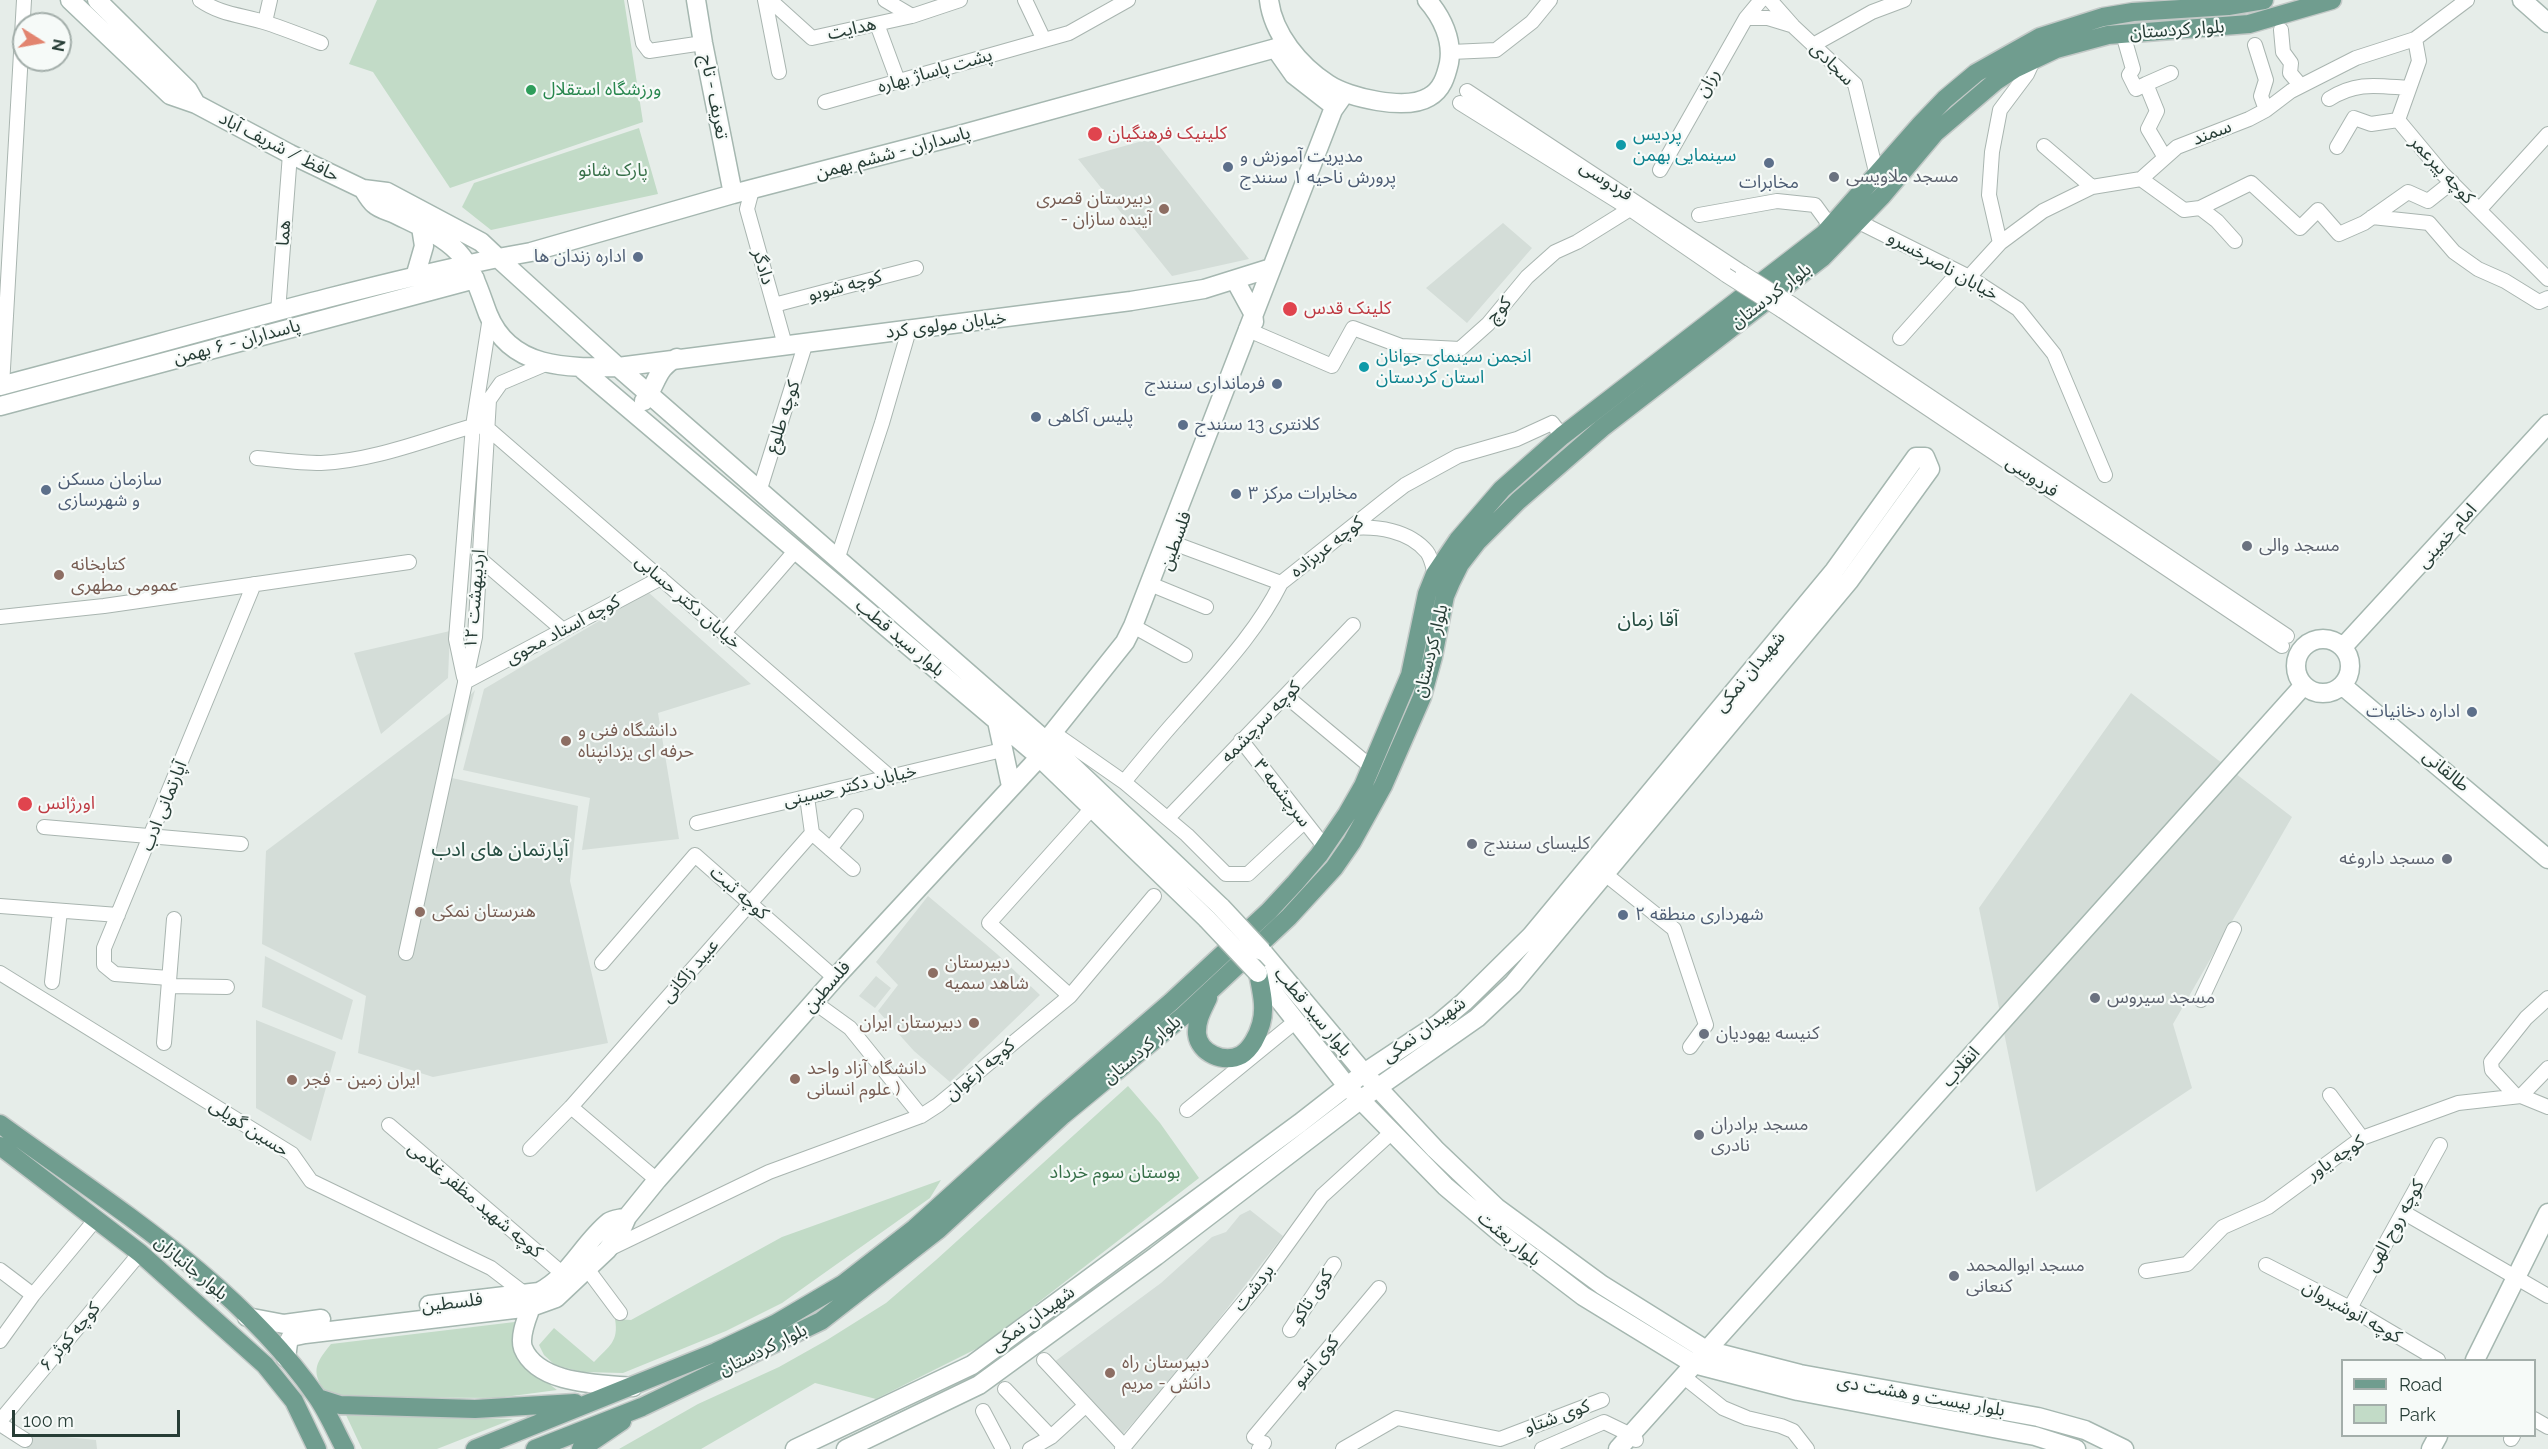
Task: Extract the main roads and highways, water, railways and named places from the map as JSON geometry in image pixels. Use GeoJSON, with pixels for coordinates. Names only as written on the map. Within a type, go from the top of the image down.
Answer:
{"type":"FeatureCollection","features":[{"type":"Feature","properties":{"kind":"main road","name":"حافظ / شریف آباد"},"geometry":{"type":"LineString","coordinates":[[70,0],[170,95],[196,104],[290,154],[363,189],[387,192],[481,242],[618,366]]}},
{"type":"Feature","properties":{"kind":"main road","name":"حافظ / شریف آباد"},"geometry":{"type":"LineString","coordinates":[[97,0],[188,90],[196,104]]}},
{"type":"Feature","properties":{"kind":"main road","name":"تعریف - تاج"},"geometry":{"type":"LineString","coordinates":[[696,0],[734,194]]}},
{"type":"Feature","properties":{"kind":"main road"},"geometry":{"type":"LineString","coordinates":[[1269,0],[1281,46],[1318,76],[1340,100],[1400,103],[1428,98],[1439,89],[1446,77],[1451,52],[1448,37],[1441,21],[1427,0]]}},
{"type":"Feature","properties":{"kind":"main road","name":"بلوار کردستان"},"geometry":{"type":"LineString","coordinates":[[536,1449],[642,1407],[740,1362],[821,1321],[969,1204],[1063,1115],[1182,1017],[1212,989],[1248,947],[1347,813],[1371,767],[1410,675],[1427,594],[1435,574],[1457,541],[1502,489],[1562,436],[1778,271],[1831,227],[1945,99],[1976,73],[2040,37],[2103,17],[2133,12],[2228,6],[2264,0]]}},
{"type":"Feature","properties":{"kind":"main road","name":"بلوار کردستان"},"geometry":{"type":"LineString","coordinates":[[475,1449],[716,1352],[775,1324],[843,1284],[915,1228],[1048,1107],[1171,1002],[1289,917],[1334,868],[1366,819],[1422,698],[1434,657],[1445,596],[1460,564],[1477,542],[1552,470],[1658,382],[1822,258],[1859,222],[1935,133],[1996,81],[2056,49],[2123,34],[2249,24],[2332,0]]}},
{"type":"Feature","properties":{"kind":"main road"},"geometry":{"type":"LineString","coordinates":[[2522,0],[2548,23]]}},
{"type":"Feature","properties":{"kind":"main road","name":"پاسداران - ششم بهمن"},"geometry":{"type":"LineString","coordinates":[[471,272],[498,258],[531,252],[734,194],[956,136],[1281,46]]}},
{"type":"Feature","properties":{"kind":"main road","name":"فلسطین"},"geometry":{"type":"LineString","coordinates":[[247,1317],[284,1324],[556,1298],[607,1250],[620,1233],[627,1217],[657,1180],[835,978],[1045,751],[1137,628],[1252,325],[1271,268],[1340,100]]}},
{"type":"Feature","properties":{"kind":"main road","name":"حافظ / شریف آباد"},"geometry":{"type":"LineString","coordinates":[[363,189],[374,204],[421,227],[453,248],[471,272]]}},
{"type":"Feature","properties":{"kind":"main road"},"geometry":{"type":"LineString","coordinates":[[415,277],[424,246],[421,227]]}},
{"type":"Feature","properties":{"kind":"main road","name":"خیابان مولوی کرد"},"geometry":{"type":"LineString","coordinates":[[582,369],[1120,303],[1204,289],[1271,268]]}},
{"type":"Feature","properties":{"kind":"main road"},"geometry":{"type":"LineString","coordinates":[[471,272],[489,317],[503,341],[511,348],[548,363],[582,369]]}},
{"type":"Feature","properties":{"kind":"main road","name":"پاسداران - ۶ بهمن"},"geometry":{"type":"LineString","coordinates":[[1,386],[415,277],[471,272]]}},
{"type":"Feature","properties":{"kind":"main road","name":"پاسداران - ۶ بهمن"},"geometry":{"type":"LineString","coordinates":[[0,406],[471,272]]}},
{"type":"Feature","properties":{"kind":"main road"},"geometry":{"type":"LineString","coordinates":[[1235,280],[1252,325]]}},
{"type":"Feature","properties":{"kind":"main road"},"geometry":{"type":"LineString","coordinates":[[635,412],[651,394],[662,368],[668,362],[682,357]]}},
{"type":"Feature","properties":{"kind":"main road","name":"بلوار سید قطب"},"geometry":{"type":"LineString","coordinates":[[618,366],[837,560],[1045,751],[1248,947],[1364,1073]]}},
{"type":"Feature","properties":{"kind":"main road","name":"بلوار سید قطب"},"geometry":{"type":"LineString","coordinates":[[582,369],[997,721],[1045,751],[1093,807],[1214,913],[1347,1086]]}},
{"type":"Feature","properties":{"kind":"main road","name":"امام خمینی"},"geometry":{"type":"LineString","coordinates":[[2343,647],[2548,424]]}},
{"type":"Feature","properties":{"kind":"main road","name":"شهیدان نمکی"},"geometry":{"type":"LineString","coordinates":[[858,1447],[979,1385],[1216,1210],[1377,1087],[1478,1018],[1513,984],[1598,869],[1842,576],[1923,463]]}},
{"type":"Feature","properties":{"kind":"main road"},"geometry":{"type":"LineString","coordinates":[[2328,639],[2343,647],[2351,663],[2343,686],[2328,693],[2308,688],[2299,680],[2296,665],[2300,650],[2312,640],[2328,639]]}},
{"type":"Feature","properties":{"kind":"main road","name":"طالقانی"},"geometry":{"type":"LineString","coordinates":[[2343,686],[2548,859]]}},
{"type":"Feature","properties":{"kind":"main road","name":"انقلاب"},"geometry":{"type":"LineString","coordinates":[[1618,1449],[1632,1442],[2308,688]]}},
{"type":"Feature","properties":{"kind":"main road"},"geometry":{"type":"LineString","coordinates":[[997,721],[1011,786]]}},
{"type":"Feature","properties":{"kind":"main road","name":"شهیدان نمکی"},"geometry":{"type":"LineString","coordinates":[[795,1449],[972,1365],[1364,1073],[1438,1024],[1464,1002],[1598,869]]}},
{"type":"Feature","properties":{"kind":"main road"},"geometry":{"type":"LineString","coordinates":[[1212,989],[1199,1018],[1197,1035],[1203,1047],[1214,1056],[1227,1059],[1240,1056],[1249,1048],[1262,1023],[1264,1004],[1258,973]]}},
{"type":"Feature","properties":{"kind":"main road","name":"بلوار بعثت"},"geometry":{"type":"LineString","coordinates":[[1364,1073],[1435,1149],[1497,1208],[1602,1285],[1701,1363]]}},
{"type":"Feature","properties":{"kind":"main road","name":"بلوار بعثت"},"geometry":{"type":"LineString","coordinates":[[1347,1086],[1445,1186],[1503,1235],[1584,1296],[1701,1363]]}},
{"type":"Feature","properties":{"kind":"main road","name":"بلوار جانبازان"},"geometry":{"type":"LineString","coordinates":[[0,1124],[182,1257],[247,1317],[286,1358],[318,1398],[345,1449]]}},
{"type":"Feature","properties":{"kind":"main road","name":"بلوار جانبازان"},"geometry":{"type":"LineString","coordinates":[[0,1147],[140,1253],[265,1365],[294,1401],[317,1449]]}},
{"type":"Feature","properties":{"kind":"main road"},"geometry":{"type":"LineString","coordinates":[[1204,1194],[1216,1210]]}},
{"type":"Feature","properties":{"kind":"main road"},"geometry":{"type":"LineString","coordinates":[[2475,1359],[2548,1213]]}},
{"type":"Feature","properties":{"kind":"main road","name":"فلسطین"},"geometry":{"type":"LineString","coordinates":[[286,1358],[291,1337],[530,1301],[550,1287],[563,1274],[610,1221],[627,1217]]}},
{"type":"Feature","properties":{"kind":"main road"},"geometry":{"type":"LineString","coordinates":[[530,1301],[523,1347],[531,1360],[550,1373],[574,1383],[633,1387]]}},
{"type":"Feature","properties":{"kind":"main road","name":"بلوار بیست و هشت دی"},"geometry":{"type":"LineString","coordinates":[[1701,1363],[1800,1374],[1944,1399],[2085,1430],[2124,1449]]}},
{"type":"Feature","properties":{"kind":"main road","name":"بلوار بیست و هشت دی"},"geometry":{"type":"LineString","coordinates":[[1701,1363],[1798,1391],[1940,1417],[2035,1437],[2076,1449]]}},
{"type":"Feature","properties":{"kind":"main road"},"geometry":{"type":"LineString","coordinates":[[574,1383],[592,1402]]}},
{"type":"Feature","properties":{"kind":"main road"},"geometry":{"type":"LineString","coordinates":[[318,1398],[340,1405],[475,1409],[592,1402]]}},
{"type":"Feature","properties":{"kind":"main road"},"geometry":{"type":"LineString","coordinates":[[1940,1417],[1944,1399]]}},
{"type":"Feature","properties":{"kind":"main road"},"geometry":{"type":"LineString","coordinates":[[582,1449],[642,1407]]}},
{"type":"Feature","properties":{"kind":"place","name":"ورزشگاه استقلال"},"geometry":{"type":"Point","coordinates":[531,90]}},
{"type":"Feature","properties":{"kind":"place","name":"کلینیک فرهنگیان"},"geometry":{"type":"Point","coordinates":[1095,134]}},
{"type":"Feature","properties":{"kind":"place","name":"پردیس سینمایی بهمن"},"geometry":{"type":"Point","coordinates":[1621,145]}},
{"type":"Feature","properties":{"kind":"place","name":"مخابرات"},"geometry":{"type":"Point","coordinates":[1769,163]}},
{"type":"Feature","properties":{"kind":"place","name":"مدیریت آموزش و پرورش ناحیه ۱ سنندج"},"geometry":{"type":"Point","coordinates":[1228,167]}},
{"type":"Feature","properties":{"kind":"place","name":"مسجد ملاویسی"},"geometry":{"type":"Point","coordinates":[1834,177]}},
{"type":"Feature","properties":{"kind":"place","name":"دبیرستان قصری - آینده سازان"},"geometry":{"type":"Point","coordinates":[1164,209]}},
{"type":"Feature","properties":{"kind":"place","name":"اداره زندان ها"},"geometry":{"type":"Point","coordinates":[638,257]}},
{"type":"Feature","properties":{"kind":"place","name":"کلینک قدس"},"geometry":{"type":"Point","coordinates":[1290,309]}},
{"type":"Feature","properties":{"kind":"place","name":"انجمن سینمای جوانان استان کردستان"},"geometry":{"type":"Point","coordinates":[1364,367]}},
{"type":"Feature","properties":{"kind":"place","name":"فرمانداری سنندج"},"geometry":{"type":"Point","coordinates":[1277,384]}},
{"type":"Feature","properties":{"kind":"place","name":"پلیس آکاهی"},"geometry":{"type":"Point","coordinates":[1036,417]}},
{"type":"Feature","properties":{"kind":"place","name":"کلانتری 13 سنندج"},"geometry":{"type":"Point","coordinates":[1183,425]}},
{"type":"Feature","properties":{"kind":"place","name":"سازمان مسکن و شهرسازی"},"geometry":{"type":"Point","coordinates":[46,490]}},
{"type":"Feature","properties":{"kind":"place","name":"مخابرات مرکز ۳"},"geometry":{"type":"Point","coordinates":[1236,494]}},
{"type":"Feature","properties":{"kind":"place","name":"مسجد والی"},"geometry":{"type":"Point","coordinates":[2247,546]}},
{"type":"Feature","properties":{"kind":"place","name":"کتابخانه عمومی مطهری"},"geometry":{"type":"Point","coordinates":[59,575]}},
{"type":"Feature","properties":{"kind":"place","name":"اداره دخانیات"},"geometry":{"type":"Point","coordinates":[2472,712]}},
{"type":"Feature","properties":{"kind":"place","name":"دانشگاه فنی و حرفه ای یزدانپناه"},"geometry":{"type":"Point","coordinates":[566,741]}},
{"type":"Feature","properties":{"kind":"place","name":"اورژانس"},"geometry":{"type":"Point","coordinates":[25,804]}},
{"type":"Feature","properties":{"kind":"place","name":"کلیسای سنندج"},"geometry":{"type":"Point","coordinates":[1472,844]}},
{"type":"Feature","properties":{"kind":"place","name":"مسجد داروغه"},"geometry":{"type":"Point","coordinates":[2447,859]}},
{"type":"Feature","properties":{"kind":"place","name":"هنرستان نمکی"},"geometry":{"type":"Point","coordinates":[420,912]}},
{"type":"Feature","properties":{"kind":"place","name":"شهرداری منطقه ۲"},"geometry":{"type":"Point","coordinates":[1623,915]}},
{"type":"Feature","properties":{"kind":"place","name":"دبیرستان شاهد سمیه"},"geometry":{"type":"Point","coordinates":[933,973]}},
{"type":"Feature","properties":{"kind":"place","name":"مسجد سیروس"},"geometry":{"type":"Point","coordinates":[2095,998]}},
{"type":"Feature","properties":{"kind":"place","name":"دبیرستان ایران"},"geometry":{"type":"Point","coordinates":[974,1023]}},
{"type":"Feature","properties":{"kind":"place","name":"کنیسه یهودیان"},"geometry":{"type":"Point","coordinates":[1704,1034]}},
{"type":"Feature","properties":{"kind":"place","name":"دانشگاه آزاد واحد علوم انسانی )"},"geometry":{"type":"Point","coordinates":[795,1079]}},
{"type":"Feature","properties":{"kind":"place","name":"ایران زمین - فجر"},"geometry":{"type":"Point","coordinates":[292,1080]}},
{"type":"Feature","properties":{"kind":"place","name":"مسجد برادران نادری"},"geometry":{"type":"Point","coordinates":[1699,1135]}},
{"type":"Feature","properties":{"kind":"place","name":"مسجد ابوالمحمد کنعانی"},"geometry":{"type":"Point","coordinates":[1954,1276]}},
{"type":"Feature","properties":{"kind":"place","name":"دبیرستان راه دانش - مریم"},"geometry":{"type":"Point","coordinates":[1110,1373]}},
{"type":"Feature","properties":{"kind":"district","name":"آقا زمان"},"geometry":{"type":"Point","coordinates":[1648,620]}},
{"type":"Feature","properties":{"kind":"district","name":"آپارتمان های ادب"},"geometry":{"type":"Point","coordinates":[500,850]}},
{"type":"Feature","properties":{"kind":"park label","name":"پارک شانو"},"geometry":{"type":"Point","coordinates":[613,171]}},
{"type":"Feature","properties":{"kind":"park label","name":"بوستان سوم خرداد"},"geometry":{"type":"Point","coordinates":[1115,1173]}}]}
